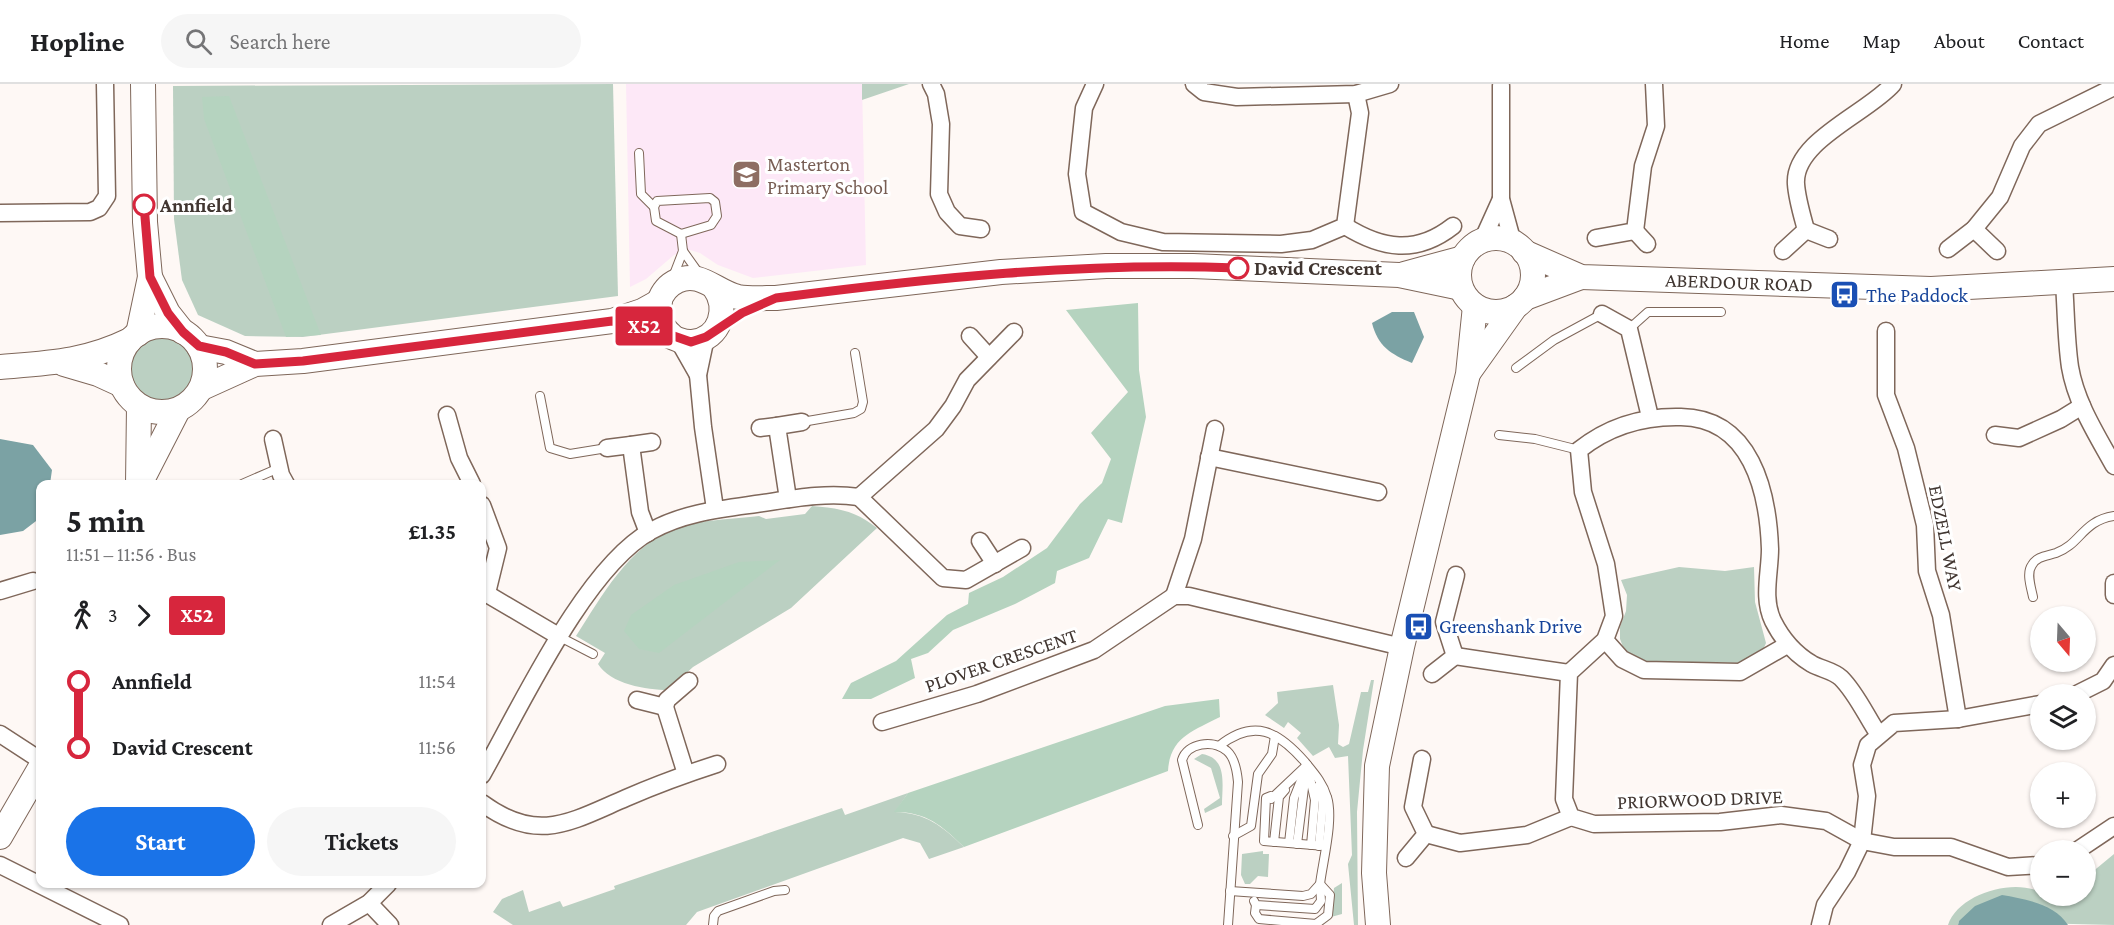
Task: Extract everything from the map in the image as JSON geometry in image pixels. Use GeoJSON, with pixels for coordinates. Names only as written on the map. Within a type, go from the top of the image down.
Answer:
{"type":"FeatureCollection","features":[{"type":"Feature","properties":{"kind":"main road"},"geometry":{"type":"LineString","coordinates":[[122,386],[120,362],[134,337],[150,277],[145,222],[143,84]]}},
{"type":"Feature","properties":{"kind":"main road","name":"ABERDOUR ROAD"},"geometry":{"type":"LineString","coordinates":[[1482,241],[1498,238],[1581,277],[1931,289],[2114,279]]}},
{"type":"Feature","properties":{"kind":"main road"},"geometry":{"type":"LineString","coordinates":[[1378,925],[1374,873],[1377,766],[1401,647],[1468,374],[1468,297],[1459,273],[1463,258],[1471,248],[1482,241]]}},
{"type":"Feature","properties":{"kind":"main road"},"geometry":{"type":"LineString","coordinates":[[1468,374],[1520,302],[1532,275],[1519,248]]}},
{"type":"Feature","properties":{"kind":"main road"},"geometry":{"type":"LineString","coordinates":[[59,363],[98,374],[122,386],[139,406],[165,413],[187,405],[202,388],[255,364],[303,361],[612,321],[642,310],[688,277],[738,297],[776,298],[990,273],[1106,266],[1193,266],[1399,275],[1463,258]]}},
{"type":"Feature","properties":{"kind":"main road","name":"ABERDOUR ROAD"},"geometry":{"type":"LineString","coordinates":[[1399,275],[1468,297],[1500,312],[1581,277]]}},
{"type":"Feature","properties":{"kind":"main road"},"geometry":{"type":"LineString","coordinates":[[150,277],[168,313],[191,339],[205,360],[206,374],[202,388]]}},
{"type":"Feature","properties":{"kind":"main road"},"geometry":{"type":"LineString","coordinates":[[709,284],[721,299],[723,310],[710,333]]}},
{"type":"Feature","properties":{"kind":"main road"},"geometry":{"type":"LineString","coordinates":[[665,292],[660,321],[674,337]]}},
{"type":"Feature","properties":{"kind":"main road"},"geometry":{"type":"LineString","coordinates":[[612,321],[642,325],[691,342],[742,313],[776,298]]}},
{"type":"Feature","properties":{"kind":"main road"},"geometry":{"type":"LineString","coordinates":[[0,367],[59,363],[100,354],[160,326],[255,364]]}},
{"type":"Feature","properties":{"kind":"main road"},"geometry":{"type":"LineString","coordinates":[[139,406],[139,480]]}},
{"type":"Feature","properties":{"kind":"main road"},"geometry":{"type":"LineString","coordinates":[[141,480],[178,410]]}},
{"type":"Feature","properties":{"kind":"main road"},"geometry":{"type":"LineString","coordinates":[[0,837],[36,775]]}},
{"type":"Feature","properties":{"kind":"street"},"geometry":{"type":"LineString","coordinates":[[0,213],[90,212],[104,204],[107,196],[105,84]]}},
{"type":"Feature","properties":{"kind":"street"},"geometry":{"type":"LineString","coordinates":[[932,84],[941,124],[939,194],[947,212],[960,226],[981,229]]}},
{"type":"Feature","properties":{"kind":"street"},"geometry":{"type":"LineString","coordinates":[[1095,84],[1084,108],[1077,174],[1083,213],[1121,232],[1163,242],[1281,244],[1312,240],[1345,226]]}},
{"type":"Feature","properties":{"kind":"street"},"geometry":{"type":"LineString","coordinates":[[1194,84],[1204,92],[1356,94],[1390,84]]}},
{"type":"Feature","properties":{"kind":"street"},"geometry":{"type":"LineString","coordinates":[[1647,244],[1635,231],[1643,166],[1656,126],[1654,84]]}},
{"type":"Feature","properties":{"kind":"street"},"geometry":{"type":"LineString","coordinates":[[1806,230],[1796,183],[1800,166],[1816,142],[1882,98],[1893,84]]}},
{"type":"Feature","properties":{"kind":"street"},"geometry":{"type":"LineString","coordinates":[[1500,85],[1501,199],[1519,248]]}},
{"type":"Feature","properties":{"kind":"street"},"geometry":{"type":"LineString","coordinates":[[1948,249],[1974,230],[2000,197],[2022,146],[2039,124],[2114,87]]}},
{"type":"Feature","properties":{"kind":"street"},"geometry":{"type":"LineString","coordinates":[[1345,226],[1360,113],[1356,94]]}},
{"type":"Feature","properties":{"kind":"street"},"geometry":{"type":"LineString","coordinates":[[1482,241],[1501,199]]}},
{"type":"Feature","properties":{"kind":"street"},"geometry":{"type":"LineString","coordinates":[[1345,226],[1370,241],[1387,245],[1430,240],[1439,237],[1453,226]]}},
{"type":"Feature","properties":{"kind":"street"},"geometry":{"type":"LineString","coordinates":[[1806,230],[1829,239]]}},
{"type":"Feature","properties":{"kind":"street"},"geometry":{"type":"LineString","coordinates":[[1783,251],[1806,230]]}},
{"type":"Feature","properties":{"kind":"street"},"geometry":{"type":"LineString","coordinates":[[1974,230],[1997,251]]}},
{"type":"Feature","properties":{"kind":"street"},"geometry":{"type":"LineString","coordinates":[[1596,238],[1635,231]]}},
{"type":"Feature","properties":{"kind":"street"},"geometry":{"type":"LineString","coordinates":[[2064,283],[2070,367],[2082,406],[2112,457]]}},
{"type":"Feature","properties":{"kind":"street"},"geometry":{"type":"LineString","coordinates":[[1602,314],[1629,329],[1650,417]]}},
{"type":"Feature","properties":{"kind":"street","name":"EDZELL WAY"},"geometry":{"type":"LineString","coordinates":[[1886,331],[1886,395],[1906,448],[1925,525],[1927,571],[1941,615],[1958,719]]}},
{"type":"Feature","properties":{"kind":"street"},"geometry":{"type":"LineString","coordinates":[[860,497],[936,429],[968,380],[1014,332]]}},
{"type":"Feature","properties":{"kind":"street"},"geometry":{"type":"LineString","coordinates":[[710,333],[698,375],[715,509]]}},
{"type":"Feature","properties":{"kind":"street"},"geometry":{"type":"LineString","coordinates":[[970,336],[989,357]]}},
{"type":"Feature","properties":{"kind":"street"},"geometry":{"type":"LineString","coordinates":[[674,337],[698,375]]}},
{"type":"Feature","properties":{"kind":"street"},"geometry":{"type":"LineString","coordinates":[[1995,435],[2019,438],[2061,419],[2082,406]]}},
{"type":"Feature","properties":{"kind":"street"},"geometry":{"type":"LineString","coordinates":[[447,415],[459,458],[470,480]]}},
{"type":"Feature","properties":{"kind":"street"},"geometry":{"type":"LineString","coordinates":[[1422,759],[1413,807],[1426,834],[1460,843],[1527,835],[1571,817],[1564,799],[1569,673],[1605,640],[1614,616],[1614,601],[1606,564],[1583,492],[1580,450],[1599,435],[1650,417],[1701,418],[1716,423],[1728,433],[1754,464],[1759,479],[1770,548],[1767,600],[1773,620],[1787,645],[1812,664],[1839,675],[1853,690],[1879,735]]}},
{"type":"Feature","properties":{"kind":"street"},"geometry":{"type":"LineString","coordinates":[[760,428],[802,422]]}},
{"type":"Feature","properties":{"kind":"street"},"geometry":{"type":"LineString","coordinates":[[777,426],[788,499]]}},
{"type":"Feature","properties":{"kind":"street"},"geometry":{"type":"LineString","coordinates":[[1215,429],[1193,539],[1174,596],[1189,596],[1401,647]]}},
{"type":"Feature","properties":{"kind":"street"},"geometry":{"type":"LineString","coordinates":[[273,439],[279,468],[284,480]]}},
{"type":"Feature","properties":{"kind":"street"},"geometry":{"type":"LineString","coordinates":[[607,448],[652,442]]}},
{"type":"Feature","properties":{"kind":"street"},"geometry":{"type":"LineString","coordinates":[[631,445],[640,512],[648,532]]}},
{"type":"Feature","properties":{"kind":"street"},"geometry":{"type":"LineString","coordinates":[[1209,457],[1378,492]]}},
{"type":"Feature","properties":{"kind":"street"},"geometry":{"type":"LineString","coordinates":[[486,768],[560,637],[599,578],[633,542],[648,532],[679,518],[715,509],[823,494],[860,497],[943,578],[966,580],[1022,548]]}},
{"type":"Feature","properties":{"kind":"street"},"geometry":{"type":"LineString","coordinates":[[486,516],[498,548],[486,586]]}},
{"type":"Feature","properties":{"kind":"street"},"geometry":{"type":"LineString","coordinates":[[980,541],[994,564]]}},
{"type":"Feature","properties":{"kind":"street"},"geometry":{"type":"LineString","coordinates":[[1455,656],[1444,622],[1456,576]]}},
{"type":"Feature","properties":{"kind":"street"},"geometry":{"type":"LineString","coordinates":[[0,591],[33,581]]}},
{"type":"Feature","properties":{"kind":"street"},"geometry":{"type":"LineString","coordinates":[[2114,583],[2114,594]]}},
{"type":"Feature","properties":{"kind":"street"},"geometry":{"type":"LineString","coordinates":[[486,593],[560,637]]}},
{"type":"Feature","properties":{"kind":"street","name":"PLOVER CRESCENT"},"geometry":{"type":"LineString","coordinates":[[882,722],[976,694],[1094,650],[1174,596]]}},
{"type":"Feature","properties":{"kind":"street"},"geometry":{"type":"LineString","coordinates":[[1605,640],[1622,659],[1644,670],[1740,672],[1787,645]]}},
{"type":"Feature","properties":{"kind":"street"},"geometry":{"type":"LineString","coordinates":[[1432,674],[1455,656],[1569,673]]}},
{"type":"Feature","properties":{"kind":"street"},"geometry":{"type":"LineString","coordinates":[[2096,684],[2103,681],[2114,665]]}},
{"type":"Feature","properties":{"kind":"street"},"geometry":{"type":"LineString","coordinates":[[686,774],[664,707],[667,700],[689,681]]}},
{"type":"Feature","properties":{"kind":"street"},"geometry":{"type":"LineString","coordinates":[[637,700],[664,707]]}},
{"type":"Feature","properties":{"kind":"street"},"geometry":{"type":"LineString","coordinates":[[1820,925],[1825,905],[1847,872],[1862,841],[1867,796],[1862,765],[1868,745],[1894,723],[1958,719],[2030,706]]}},
{"type":"Feature","properties":{"kind":"street"},"geometry":{"type":"LineString","coordinates":[[0,734],[36,757]]}},
{"type":"Feature","properties":{"kind":"street"},"geometry":{"type":"LineString","coordinates":[[486,806],[496,813],[520,823],[545,826],[564,825],[686,774],[717,764]]}},
{"type":"Feature","properties":{"kind":"street","name":"PRIORWOOD DRIVE"},"geometry":{"type":"LineString","coordinates":[[1571,817],[1594,824],[1720,822],[1781,815],[1826,821],[1862,841],[1894,847],[1951,848],[2008,867],[2030,866]]}},
{"type":"Feature","properties":{"kind":"street"},"geometry":{"type":"LineString","coordinates":[[2093,840],[2114,826]]}},
{"type":"Feature","properties":{"kind":"street"},"geometry":{"type":"LineString","coordinates":[[1406,858],[1426,834]]}},
{"type":"Feature","properties":{"kind":"street"},"geometry":{"type":"LineString","coordinates":[[0,866],[36,884]]}},
{"type":"Feature","properties":{"kind":"street"},"geometry":{"type":"LineString","coordinates":[[45,888],[120,925]]}},
{"type":"Feature","properties":{"kind":"street"},"geometry":{"type":"LineString","coordinates":[[331,925],[369,903],[384,888]]}},
{"type":"Feature","properties":{"kind":"street"},"geometry":{"type":"LineString","coordinates":[[369,903],[390,925]]}},
{"type":"Feature","properties":{"kind":"lane"},"geometry":{"type":"LineString","coordinates":[[639,153],[641,194],[654,207]]}},
{"type":"Feature","properties":{"kind":"lane"},"geometry":{"type":"LineString","coordinates":[[710,198],[715,202],[717,216],[711,225],[681,234],[656,221],[654,207],[657,201],[710,198]]}},
{"type":"Feature","properties":{"kind":"lane"},"geometry":{"type":"LineString","coordinates":[[665,292],[683,251],[681,234]]}},
{"type":"Feature","properties":{"kind":"lane"},"geometry":{"type":"LineString","coordinates":[[683,251],[709,284]]}},
{"type":"Feature","properties":{"kind":"lane"},"geometry":{"type":"LineString","coordinates":[[1629,329],[1648,312],[1721,312]]}},
{"type":"Feature","properties":{"kind":"lane"},"geometry":{"type":"LineString","coordinates":[[1516,368],[1554,340],[1602,314]]}},
{"type":"Feature","properties":{"kind":"lane"},"geometry":{"type":"LineString","coordinates":[[802,422],[854,413],[861,409],[863,402],[855,353]]}},
{"type":"Feature","properties":{"kind":"lane"},"geometry":{"type":"LineString","coordinates":[[540,396],[550,448],[570,454],[607,448]]}},
{"type":"Feature","properties":{"kind":"lane"},"geometry":{"type":"LineString","coordinates":[[1499,435],[1535,439],[1580,450]]}},
{"type":"Feature","properties":{"kind":"lane"},"geometry":{"type":"LineString","coordinates":[[247,480],[279,468]]}},
{"type":"Feature","properties":{"kind":"lane"},"geometry":{"type":"LineString","coordinates":[[2033,597],[2029,576],[2030,566],[2037,558],[2067,547],[2098,519],[2114,516]]}},
{"type":"Feature","properties":{"kind":"lane"},"geometry":{"type":"LineString","coordinates":[[560,637],[593,654]]}},
{"type":"Feature","properties":{"kind":"lane"},"geometry":{"type":"LineString","coordinates":[[1219,746],[1234,734],[1248,730],[1262,731],[1283,739],[1318,777],[1328,797],[1330,811],[1318,845]]}},
{"type":"Feature","properties":{"kind":"lane"},"geometry":{"type":"LineString","coordinates":[[1233,836],[1251,826],[1258,774],[1272,754],[1275,736]]}},
{"type":"Feature","properties":{"kind":"lane"},"geometry":{"type":"LineString","coordinates":[[1198,825],[1182,760],[1187,750],[1193,747],[1219,746],[1228,751],[1238,782],[1228,925]]}},
{"type":"Feature","properties":{"kind":"lane"},"geometry":{"type":"LineString","coordinates":[[1271,842],[1271,796],[1307,765]]}},
{"type":"Feature","properties":{"kind":"lane"},"geometry":{"type":"LineString","coordinates":[[1271,842],[1279,797],[1307,765]]}},
{"type":"Feature","properties":{"kind":"lane"},"geometry":{"type":"LineString","coordinates":[[1293,843],[1307,765]]}},
{"type":"Feature","properties":{"kind":"lane"},"geometry":{"type":"LineString","coordinates":[[1256,905],[1315,909],[1321,901],[1315,800],[1307,765]]}},
{"type":"Feature","properties":{"kind":"lane"},"geometry":{"type":"LineString","coordinates":[[1271,842],[1318,845]]}},
{"type":"Feature","properties":{"kind":"lane"},"geometry":{"type":"LineString","coordinates":[[1230,891],[1303,896],[1311,894],[1320,884]]}},
{"type":"Feature","properties":{"kind":"lane"},"geometry":{"type":"LineString","coordinates":[[1250,892],[1256,905],[1255,913],[1260,919],[1316,924],[1328,915],[1330,895],[1320,884]]}},
{"type":"Feature","properties":{"kind":"lane"},"geometry":{"type":"LineString","coordinates":[[713,925],[714,916],[718,911],[774,891],[784,890]]}},
{"type":"Feature","properties":{"kind":"shaded area","name":"Masterton Primary School"},"geometry":{"type":"Polygon","coordinates":[[[626,84],[862,84],[866,265],[753,278],[718,265],[700,253],[690,250],[674,255],[646,279],[630,287],[626,84]]]}},
{"type":"Feature","properties":{"kind":"green space"},"geometry":{"type":"Polygon","coordinates":[[[613,84],[618,296],[303,337],[245,336],[198,315],[182,280],[174,219],[173,86],[613,84]]]}},
{"type":"Feature","properties":{"kind":"green space"},"geometry":{"type":"Polygon","coordinates":[[[862,84],[909,84],[862,100],[862,84]]]}},
{"type":"Feature","properties":{"kind":"green space"},"geometry":{"type":"Polygon","coordinates":[[[229,96],[321,335],[286,337],[204,119],[202,97],[229,96]]]}},
{"type":"Feature","properties":{"kind":"green space"},"geometry":{"type":"Polygon","coordinates":[[[1138,303],[1139,370],[1146,417],[1122,523],[1108,519],[1089,558],[1057,571],[1055,583],[1015,604],[953,630],[928,653],[911,659],[915,678],[871,699],[842,699],[851,683],[896,661],[947,615],[968,604],[969,593],[1003,577],[1047,548],[1080,504],[1102,483],[1111,459],[1091,433],[1128,392],[1066,310],[1138,303]]]}},
{"type":"Feature","properties":{"kind":"green space"},"geometry":{"type":"Polygon","coordinates":[[[156,335],[170,335],[182,340],[192,350],[197,369],[192,388],[182,398],[170,403],[156,403],[144,398],[134,388],[129,376],[129,362],[134,350],[144,340],[156,335]]]}},
{"type":"Feature","properties":{"kind":"green space"},"geometry":{"type":"Polygon","coordinates":[[[812,506],[846,511],[877,528],[791,608],[693,667],[668,690],[640,687],[611,676],[598,664],[605,653],[576,636],[618,574],[643,547],[658,536],[683,525],[704,521],[759,516],[766,519],[805,514],[812,506]]]}},
{"type":"Feature","properties":{"kind":"green space"},"geometry":{"type":"Polygon","coordinates":[[[780,560],[659,653],[639,649],[624,631],[631,615],[674,585],[739,562],[780,560]]]}},
{"type":"Feature","properties":{"kind":"green space"},"geometry":{"type":"Polygon","coordinates":[[[1679,567],[1725,571],[1754,567],[1755,602],[1766,643],[1763,650],[1745,663],[1642,661],[1625,652],[1620,639],[1620,627],[1626,611],[1627,595],[1621,580],[1679,567]]]}},
{"type":"Feature","properties":{"kind":"green space"},"geometry":{"type":"Polygon","coordinates":[[[1371,680],[1374,680],[1363,750],[1357,812],[1358,925],[1354,925],[1348,864],[1352,855],[1348,756],[1335,758],[1329,747],[1313,756],[1297,738],[1301,733],[1288,722],[1284,728],[1265,715],[1278,703],[1277,692],[1333,685],[1339,725],[1338,744],[1343,747],[1349,744],[1361,692],[1368,692],[1371,680]]]}},
{"type":"Feature","properties":{"kind":"green space"},"geometry":{"type":"Polygon","coordinates":[[[1219,699],[1220,717],[1192,731],[1178,743],[1173,750],[1168,771],[964,847],[948,832],[925,817],[894,812],[908,793],[1165,706],[1219,699]]]}},
{"type":"Feature","properties":{"kind":"green space"},"geometry":{"type":"Polygon","coordinates":[[[1202,754],[1216,761],[1223,781],[1222,805],[1205,813],[1204,809],[1220,798],[1211,768],[1194,759],[1202,754]]]}},
{"type":"Feature","properties":{"kind":"green space"},"geometry":{"type":"Polygon","coordinates":[[[908,793],[895,812],[916,815],[933,822],[964,847],[929,859],[920,843],[903,838],[697,912],[686,925],[513,925],[493,912],[502,899],[523,890],[529,912],[560,901],[563,907],[615,889],[614,886],[842,808],[845,815],[908,793]]]}},
{"type":"Feature","properties":{"kind":"green space"},"geometry":{"type":"Polygon","coordinates":[[[1263,851],[1263,854],[1269,854],[1268,877],[1258,876],[1250,884],[1245,884],[1241,875],[1242,854],[1263,851]]]}},
{"type":"Feature","properties":{"kind":"green space"},"geometry":{"type":"Polygon","coordinates":[[[2114,854],[2114,925],[1959,921],[1958,925],[1948,925],[1954,914],[1974,897],[2002,888],[2030,888],[2030,906],[2096,906],[2096,869],[2114,854]]]}},
{"type":"Feature","properties":{"kind":"green space"},"geometry":{"type":"Polygon","coordinates":[[[1342,883],[1342,914],[1331,917],[1334,888],[1342,883]]]}},
{"type":"Feature","properties":{"kind":"water"},"geometry":{"type":"Polygon","coordinates":[[[1392,312],[1414,312],[1424,337],[1412,363],[1386,348],[1375,331],[1372,323],[1392,312]]]}},
{"type":"Feature","properties":{"kind":"water"},"geometry":{"type":"Polygon","coordinates":[[[0,439],[33,445],[52,470],[51,480],[36,480],[36,521],[23,531],[0,535],[0,439]]]}},
{"type":"Feature","properties":{"kind":"water"},"geometry":{"type":"Polygon","coordinates":[[[2002,895],[2030,901],[2030,906],[2047,907],[2068,925],[1958,925],[1959,921],[1975,906],[2002,895]]]}},
{"type":"Feature","properties":{"kind":"bus line","name":"X52"},"geometry":{"type":"LineString","coordinates":[[144,205],[150,277],[168,313],[183,332],[199,346],[226,352],[255,364],[303,361],[612,321],[642,325],[691,342],[710,335],[742,313],[776,298],[1001,272],[1106,266],[1238,268]]}},
{"type":"Feature","properties":{"kind":"place","name":"Masterton Primary School"},"geometry":{"type":"Point","coordinates":[746,175]}},
{"type":"Feature","properties":{"kind":"place","name":"Annfield"},"geometry":{"type":"Point","coordinates":[144,205]}},
{"type":"Feature","properties":{"kind":"place","name":"David Crescent"},"geometry":{"type":"Point","coordinates":[1238,268]}},
{"type":"Feature","properties":{"kind":"place","name":"The Paddock"},"geometry":{"type":"Point","coordinates":[1845,295]}},
{"type":"Feature","properties":{"kind":"place","name":"Greenshank Drive"},"geometry":{"type":"Point","coordinates":[1418,626]}}]}
